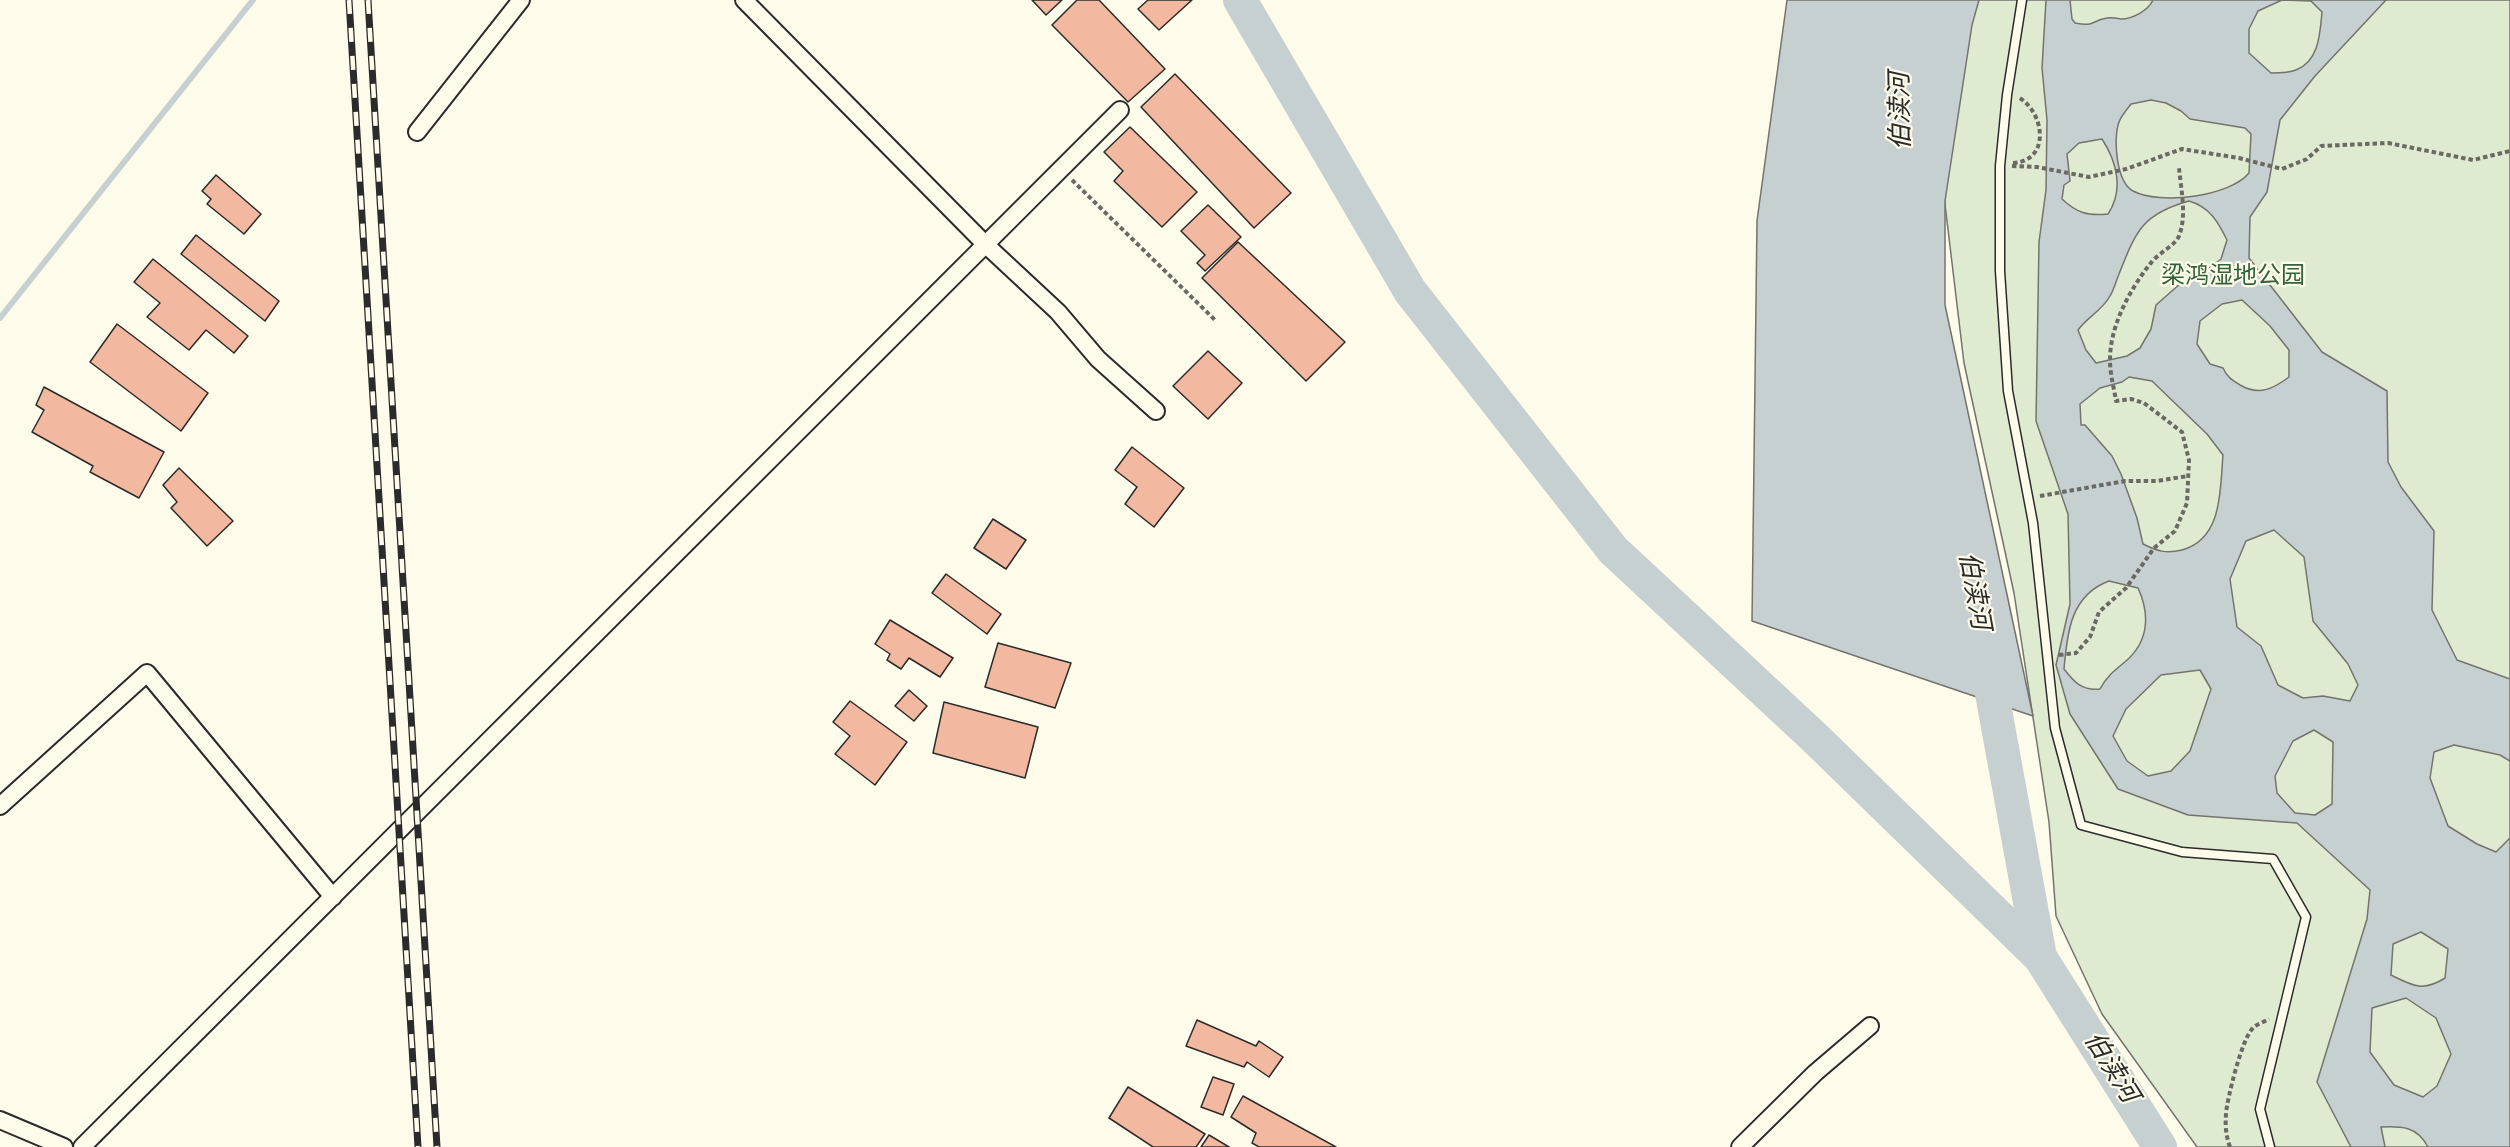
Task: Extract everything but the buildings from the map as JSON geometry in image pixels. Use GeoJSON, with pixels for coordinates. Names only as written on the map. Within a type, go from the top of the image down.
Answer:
{"type":"FeatureCollection","features":[{"type":"Feature","properties":{"kind":"street"},"geometry":{"type":"LineString","coordinates":[[417,132],[521,0]]}},
{"type":"Feature","properties":{"kind":"street"},"geometry":{"type":"LineString","coordinates":[[744,0],[985,244],[1058,312],[1098,359],[1156,411]]}},
{"type":"Feature","properties":{"kind":"street"},"geometry":{"type":"LineString","coordinates":[[82,1147],[1120,110]]}},
{"type":"Feature","properties":{"kind":"street"},"geometry":{"type":"LineString","coordinates":[[0,807],[147,673],[333,897]]}},
{"type":"Feature","properties":{"kind":"street"},"geometry":{"type":"LineString","coordinates":[[1740,1147],[1815,1073],[1870,1026]]}},
{"type":"Feature","properties":{"kind":"street"},"geometry":{"type":"LineString","coordinates":[[0,1120],[64,1147]]}},
{"type":"Feature","properties":{"kind":"lane"},"geometry":{"type":"LineString","coordinates":[[2022,0],[2007,93],[2000,164],[2000,271],[2008,391],[2028,498],[2055,728],[2081,825],[2182,852],[2273,859],[2306,917],[2260,1109],[2270,1147]]}},
{"type":"Feature","properties":{"kind":"path"},"geometry":{"type":"LineString","coordinates":[[2000,164],[2025,162],[2030,159],[2037,147],[2040,132],[2038,118],[2032,107],[2022,99],[2007,93]]}},
{"type":"Feature","properties":{"kind":"path"},"geometry":{"type":"LineString","coordinates":[[2000,164],[2037,167],[2089,177],[2126,169],[2182,148],[2239,158],[2282,169],[2307,159],[2321,146],[2388,143],[2473,160],[2510,151]]}},
{"type":"Feature","properties":{"kind":"path"},"geometry":{"type":"LineString","coordinates":[[2047,659],[2057,655],[2076,653],[2090,637],[2099,612],[2126,588],[2154,548],[2175,531],[2187,503],[2189,460],[2182,432],[2144,403],[2131,399],[2116,401],[2110,362],[2112,338],[2122,311],[2149,265],[2160,251],[2175,244],[2180,234],[2182,208],[2179,168]]}},
{"type":"Feature","properties":{"kind":"path"},"geometry":{"type":"LineString","coordinates":[[1060,169],[1215,320]]}},
{"type":"Feature","properties":{"kind":"path"},"geometry":{"type":"LineString","coordinates":[[2028,498],[2125,481],[2157,481],[2187,476]]}},
{"type":"Feature","properties":{"kind":"path"},"geometry":{"type":"LineString","coordinates":[[2230,1147],[2225,1134],[2226,1113],[2233,1080],[2246,1039],[2252,1029],[2282,1011]]}},
{"type":"Feature","properties":{"kind":"green space","name":"梁鸿湿地公园"},"geometry":{"type":"Polygon","coordinates":[[[1941,0],[2510,0],[2510,1147],[2197,1147],[2102,1014],[2056,916],[2049,822],[2014,593],[1964,363],[1941,171],[1941,0]]]}},
{"type":"Feature","properties":{"kind":"water"},"geometry":{"type":"Polygon","coordinates":[[[1787,0],[1979,0],[1972,25],[1945,201],[1945,305],[2033,716],[1752,621],[1757,221],[1787,0]]]}},
{"type":"Feature","properties":{"kind":"water"},"geometry":{"type":"Polygon","coordinates":[[[2046,0],[2070,0],[2072,19],[2075,23],[2090,24],[2107,18],[2125,19],[2135,16],[2144,11],[2153,0],[2282,0],[2386,0],[2315,76],[2280,120],[2267,192],[2250,217],[2249,258],[2322,352],[2387,391],[2388,462],[2401,487],[2434,531],[2432,610],[2457,660],[2510,679],[2510,761],[2500,755],[2454,745],[2434,752],[2430,778],[2448,826],[2477,844],[2496,852],[2510,838],[2510,1147],[2428,1147],[2414,1131],[2402,1127],[2381,1127],[2385,1147],[2351,1147],[2317,1082],[2367,919],[2370,890],[2297,823],[2188,815],[2118,789],[2070,714],[2056,665],[2070,604],[2068,514],[2036,421],[2039,242],[2046,190],[2047,120],[2042,68],[2046,0]],[[2282,0],[2258,11],[2249,29],[2249,53],[2271,73],[2296,70],[2304,66],[2314,53],[2319,38],[2322,12],[2311,1],[2282,0]],[[2151,100],[2131,104],[2117,129],[2117,159],[2123,179],[2133,191],[2160,197],[2194,196],[2226,188],[2249,173],[2251,134],[2245,128],[2190,119],[2166,103],[2151,100]],[[2102,139],[2079,143],[2067,154],[2070,181],[2064,185],[2062,199],[2067,204],[2083,212],[2108,214],[2116,195],[2117,176],[2112,157],[2102,139]],[[2189,201],[2173,206],[2151,218],[2136,235],[2130,246],[2107,301],[2078,330],[2086,350],[2096,363],[2127,356],[2140,348],[2151,329],[2156,305],[2181,283],[2194,280],[2221,259],[2227,240],[2217,221],[2203,207],[2189,201]],[[2242,300],[2222,304],[2200,321],[2197,344],[2210,364],[2223,368],[2230,378],[2247,388],[2266,390],[2289,377],[2289,350],[2270,326],[2242,300]],[[2129,377],[2122,382],[2100,388],[2080,404],[2081,425],[2085,425],[2112,456],[2137,518],[2143,544],[2157,550],[2171,552],[2195,544],[2205,535],[2217,511],[2223,455],[2207,434],[2152,381],[2129,377]],[[2274,530],[2246,541],[2230,579],[2237,627],[2261,646],[2278,685],[2303,698],[2323,696],[2350,701],[2358,685],[2348,664],[2313,621],[2304,557],[2274,530]],[[2109,581],[2086,595],[2073,616],[2064,669],[2079,685],[2088,689],[2100,689],[2108,677],[2134,653],[2139,645],[2146,617],[2142,598],[2138,588],[2109,581]],[[2200,670],[2161,675],[2126,709],[2113,736],[2127,761],[2148,776],[2171,771],[2190,751],[2211,689],[2200,670]],[[2314,730],[2293,741],[2275,776],[2277,793],[2295,813],[2315,815],[2332,804],[2333,742],[2314,730]],[[2421,932],[2393,944],[2391,975],[2412,984],[2430,985],[2445,978],[2448,949],[2421,932]],[[2406,998],[2372,1008],[2370,1052],[2394,1085],[2423,1097],[2437,1086],[2451,1054],[2436,1018],[2406,998]]]}},
{"type":"Feature","properties":{"kind":"waterway"},"geometry":{"type":"LineString","coordinates":[[0,318],[253,0]]}},
{"type":"Feature","properties":{"kind":"waterway"},"geometry":{"type":"LineString","coordinates":[[1240,0],[1410,291],[1613,550],[1815,738],[2040,957]]}},
{"type":"Feature","properties":{"kind":"waterway","name":"伯渎河"},"geometry":{"type":"LineString","coordinates":[[1985,655],[2040,957],[2160,1147]]}},
{"type":"Feature","properties":{"kind":"railway"},"geometry":{"type":"LineString","coordinates":[[349,0],[418,1147]]}},
{"type":"Feature","properties":{"kind":"railway"},"geometry":{"type":"LineString","coordinates":[[368,0],[437,1147]]}}]}
